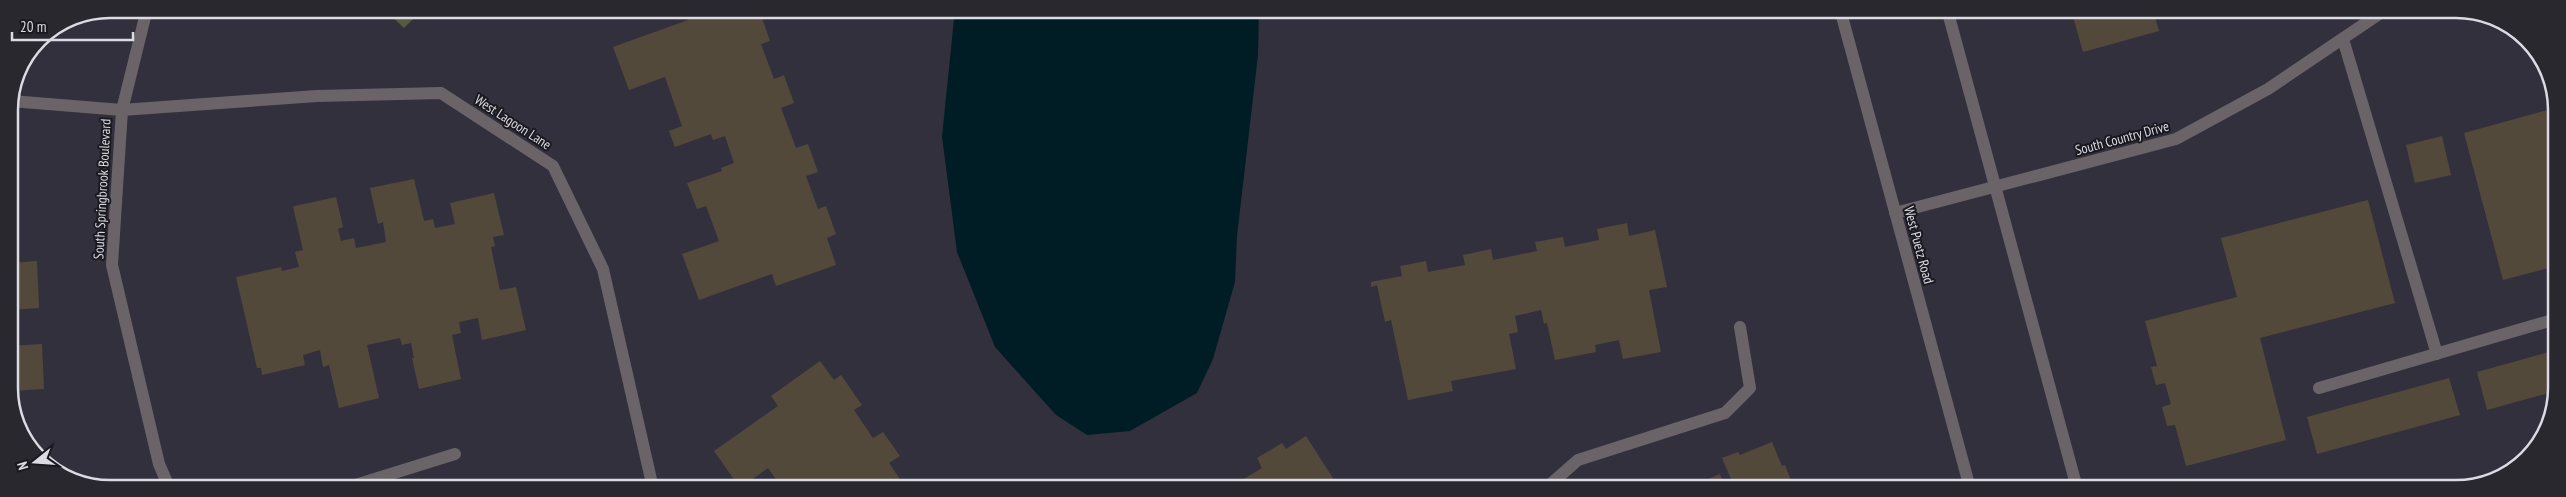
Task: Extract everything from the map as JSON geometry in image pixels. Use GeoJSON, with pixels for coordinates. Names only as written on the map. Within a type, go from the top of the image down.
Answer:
{"type":"FeatureCollection","features":[{"type":"Feature","properties":{"kind":"street","name":"South Springbrook Boulevard"},"geometry":{"type":"LineString","coordinates":[[145,18],[122,110],[112,265],[159,464],[166,480]]}},
{"type":"Feature","properties":{"kind":"street","name":"West Puetz Road"},"geometry":{"type":"LineString","coordinates":[[1842,18],[1968,480]]}},
{"type":"Feature","properties":{"kind":"street"},"geometry":{"type":"LineString","coordinates":[[1949,18],[2075,480]]}},
{"type":"Feature","properties":{"kind":"street","name":"South Country Drive"},"geometry":{"type":"LineString","coordinates":[[1895,213],[2176,139],[2268,89],[2373,18]]}},
{"type":"Feature","properties":{"kind":"street"},"geometry":{"type":"LineString","coordinates":[[2342,39],[2437,354]]}},
{"type":"Feature","properties":{"kind":"street","name":"West Lagoon Lane"},"geometry":{"type":"LineString","coordinates":[[18,102],[122,110],[317,96],[441,93],[554,166],[603,269],[651,480]]}},
{"type":"Feature","properties":{"kind":"street"},"geometry":{"type":"LineString","coordinates":[[2318,388],[2548,321]]}},
{"type":"Feature","properties":{"kind":"street"},"geometry":{"type":"LineString","coordinates":[[1555,480],[1578,460],[1725,413],[1750,388],[1740,327]]}},
{"type":"Feature","properties":{"kind":"street"},"geometry":{"type":"LineString","coordinates":[[371,480],[455,454]]}},
{"type":"Feature","properties":{"kind":"green space"},"geometry":{"type":"Polygon","coordinates":[[[393,18],[414,18],[404,28],[393,18]]]}},
{"type":"Feature","properties":{"kind":"water"},"geometry":{"type":"Polygon","coordinates":[[[954,18],[1259,18],[1258,55],[1237,236],[1235,282],[1213,359],[1197,393],[1130,431],[1087,435],[1056,415],[995,347],[957,252],[942,137],[954,18]]]}},
{"type":"Feature","properties":{"kind":"building"},"geometry":{"type":"Polygon","coordinates":[[[687,18],[762,18],[770,41],[761,44],[774,79],[784,75],[794,103],[781,108],[796,148],[808,144],[818,172],[806,176],[818,209],[826,206],[836,234],[827,238],[836,265],[776,286],[772,274],[699,300],[682,254],[719,241],[706,206],[697,209],[687,183],[722,171],[721,168],[734,163],[725,136],[713,140],[711,134],[675,147],[669,131],[682,126],[665,77],[629,90],[613,47],[688,20],[687,18]]]}},
{"type":"Feature","properties":{"kind":"building"},"geometry":{"type":"Polygon","coordinates":[[[2073,18],[2155,18],[2159,31],[2083,52],[2073,18]]]}},
{"type":"Feature","properties":{"kind":"building"},"geometry":{"type":"Polygon","coordinates":[[[2548,110],[2548,268],[2503,280],[2464,133],[2548,110]]]}},
{"type":"Feature","properties":{"kind":"building"},"geometry":{"type":"Polygon","coordinates":[[[2442,136],[2451,175],[2415,183],[2406,145],[2442,136]]]}},
{"type":"Feature","properties":{"kind":"building"},"geometry":{"type":"Polygon","coordinates":[[[414,179],[424,221],[433,219],[435,228],[455,224],[450,203],[494,193],[504,235],[493,237],[495,246],[491,247],[500,290],[516,287],[526,330],[482,340],[478,318],[459,322],[461,333],[452,335],[461,379],[419,389],[412,358],[414,358],[411,343],[402,345],[400,338],[367,345],[379,398],[339,408],[329,365],[323,367],[320,350],[303,355],[305,365],[262,375],[261,368],[257,368],[236,277],[281,267],[282,271],[299,267],[295,252],[303,250],[293,207],[295,206],[336,197],[343,227],[338,229],[341,241],[354,238],[356,248],[386,242],[383,222],[378,224],[370,188],[414,179]]]}},
{"type":"Feature","properties":{"kind":"building"},"geometry":{"type":"Polygon","coordinates":[[[2368,200],[2395,303],[2260,338],[2286,440],[2186,466],[2175,425],[2167,426],[2162,407],[2171,404],[2165,383],[2156,385],[2151,367],[2157,366],[2145,321],[2237,297],[2221,238],[2368,200]]]}},
{"type":"Feature","properties":{"kind":"building"},"geometry":{"type":"Polygon","coordinates":[[[1627,223],[1629,236],[1655,230],[1667,287],[1649,290],[1661,352],[1623,359],[1619,340],[1595,345],[1596,352],[1555,360],[1547,323],[1544,324],[1541,310],[1515,316],[1518,332],[1509,334],[1516,369],[1451,381],[1453,391],[1408,400],[1391,320],[1385,322],[1377,285],[1371,287],[1371,282],[1402,276],[1400,266],[1426,261],[1428,272],[1465,265],[1463,255],[1491,249],[1493,260],[1537,251],[1535,242],[1563,237],[1565,247],[1599,240],[1597,229],[1627,223]]]}},
{"type":"Feature","properties":{"kind":"building"},"geometry":{"type":"Polygon","coordinates":[[[37,261],[39,308],[18,309],[18,262],[37,261]]]}},
{"type":"Feature","properties":{"kind":"building"},"geometry":{"type":"Polygon","coordinates":[[[42,344],[44,389],[18,391],[18,346],[42,344]]]}},
{"type":"Feature","properties":{"kind":"building"},"geometry":{"type":"Polygon","coordinates":[[[2548,352],[2548,393],[2487,410],[2477,372],[2548,352]]]}},
{"type":"Feature","properties":{"kind":"building"},"geometry":{"type":"Polygon","coordinates":[[[820,361],[834,380],[841,375],[862,405],[854,410],[873,438],[883,432],[900,456],[889,463],[901,480],[776,480],[768,468],[751,480],[734,480],[714,451],[778,406],[771,396],[820,361]]]}},
{"type":"Feature","properties":{"kind":"building"},"geometry":{"type":"Polygon","coordinates":[[[2449,378],[2460,415],[2317,454],[2307,417],[2449,378]]]}},
{"type":"Feature","properties":{"kind":"building"},"geometry":{"type":"Polygon","coordinates":[[[1306,436],[1334,480],[1242,480],[1262,468],[1257,458],[1282,443],[1286,449],[1306,436]]]}},
{"type":"Feature","properties":{"kind":"building"},"geometry":{"type":"Polygon","coordinates":[[[1772,442],[1782,466],[1785,465],[1791,480],[1728,480],[1731,479],[1722,458],[1738,452],[1740,455],[1772,442]]]}},
{"type":"Feature","properties":{"kind":"building"},"geometry":{"type":"Polygon","coordinates":[[[1720,474],[1722,480],[1705,480],[1720,474]]]}}]}
